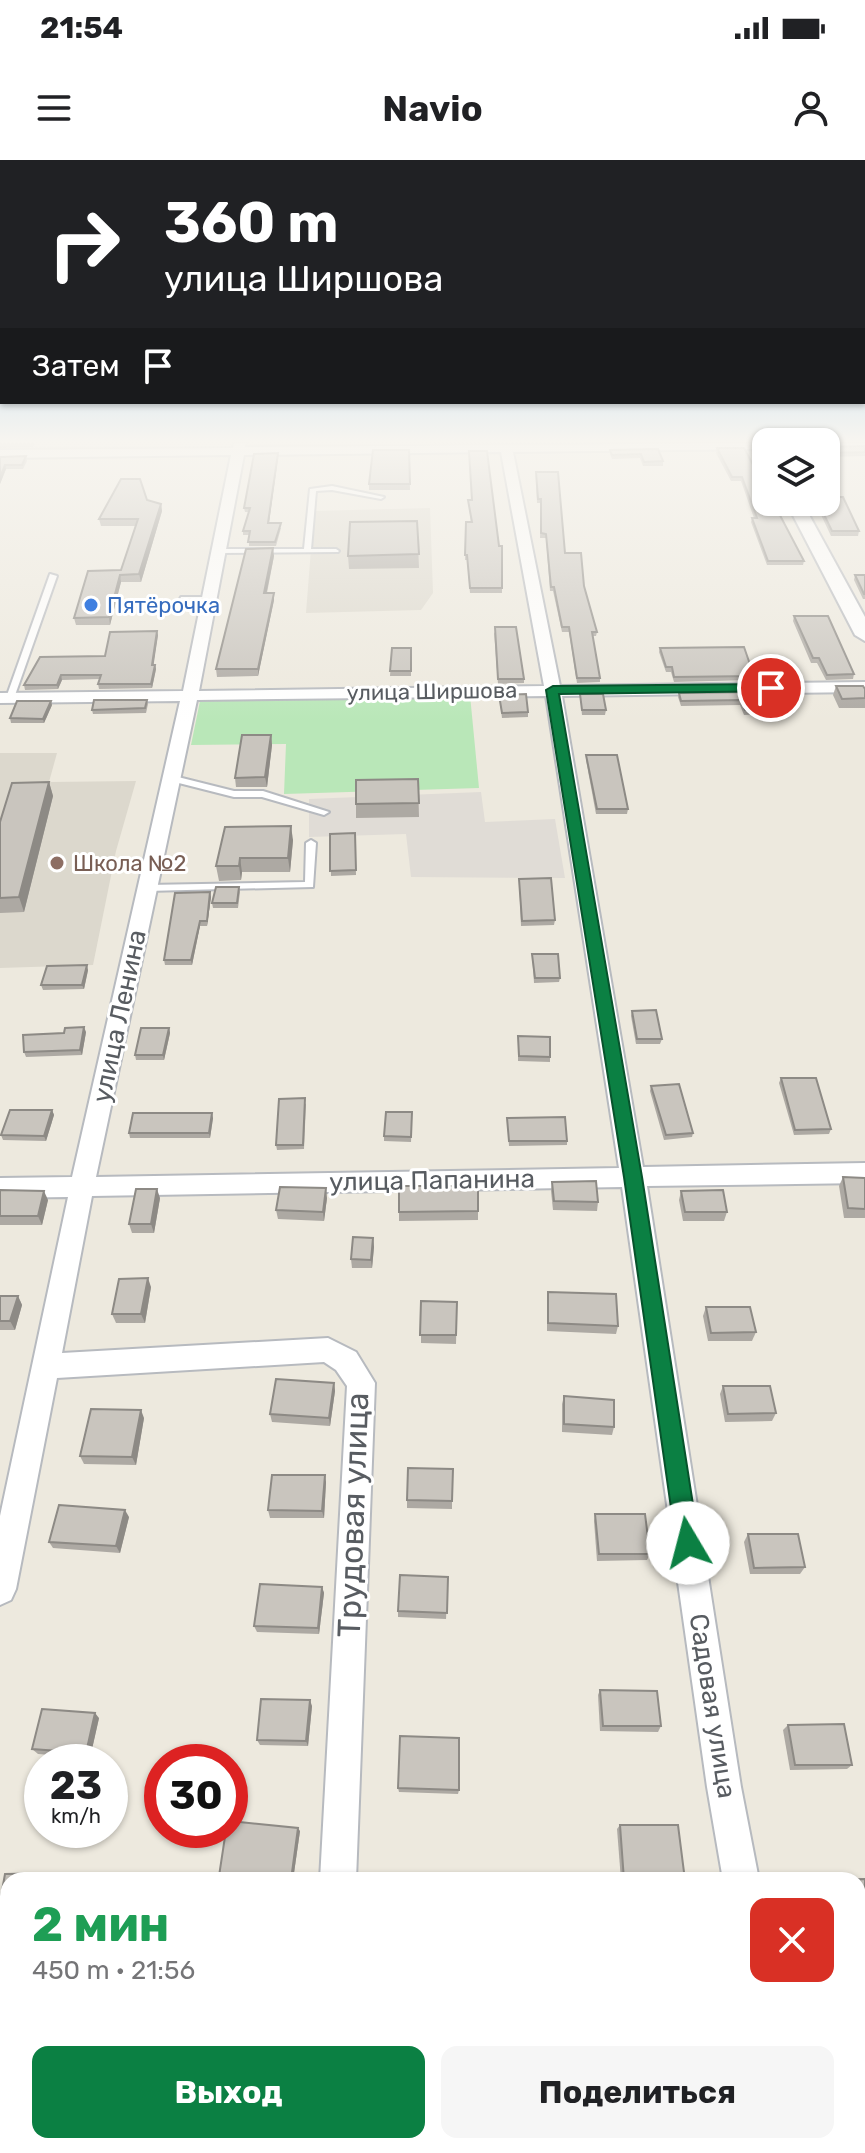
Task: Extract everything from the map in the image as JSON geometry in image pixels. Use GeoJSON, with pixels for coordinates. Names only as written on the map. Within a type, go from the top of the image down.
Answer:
{"type":"FeatureCollection","features":[{"type":"Feature","properties":{"kind":"street","name":"улица Ленина"},"geometry":{"type":"LineString","coordinates":[[0,1589],[221,536]]}},
{"type":"Feature","properties":{"kind":"street","name":"Садовая улица"},"geometry":{"type":"LineString","coordinates":[[523,536],[553,690],[633,1177],[724,1787],[740,1872]]}},
{"type":"Feature","properties":{"kind":"street"},"geometry":{"type":"LineString","coordinates":[[812,536],[865,635]]}},
{"type":"Feature","properties":{"kind":"street","name":"улица Ширшова"},"geometry":{"type":"LineString","coordinates":[[5,698],[865,687]]}},
{"type":"Feature","properties":{"kind":"street","name":"улица Папанина"},"geometry":{"type":"LineString","coordinates":[[0,1188],[865,1173]]}},
{"type":"Feature","properties":{"kind":"street","name":"Трудовая улица"},"geometry":{"type":"LineString","coordinates":[[46,1366],[328,1350],[346,1361],[361,1383],[338,1872]]}},
{"type":"Feature","properties":{"kind":"lane"},"geometry":{"type":"LineString","coordinates":[[307,551],[308,536]]}},
{"type":"Feature","properties":{"kind":"lane"},"geometry":{"type":"LineString","coordinates":[[218,551],[336,551]]}},
{"type":"Feature","properties":{"kind":"lane"},"geometry":{"type":"LineString","coordinates":[[5,698],[53,576]]}},
{"type":"Feature","properties":{"kind":"lane"},"geometry":{"type":"LineString","coordinates":[[184,599],[208,599]]}},
{"type":"Feature","properties":{"kind":"lane"},"geometry":{"type":"LineString","coordinates":[[170,778],[234,794],[263,794],[324,812]]}},
{"type":"Feature","properties":{"kind":"lane"},"geometry":{"type":"LineString","coordinates":[[147,888],[310,885],[311,843]]}},
{"type":"Feature","properties":{"kind":"shaded area"},"geometry":{"type":"Polygon","coordinates":[[[312,536],[431,536],[433,593],[421,610],[306,613],[312,536]]]}},
{"type":"Feature","properties":{"kind":"shaded area","name":"Школа №2"},"geometry":{"type":"Polygon","coordinates":[[[0,753],[57,753],[49,782],[136,781],[116,851],[93,965],[0,968],[0,753]]]}},
{"type":"Feature","properties":{"kind":"shaded area"},"geometry":{"type":"Polygon","coordinates":[[[481,792],[485,822],[555,819],[565,878],[411,877],[406,834],[309,837],[309,799],[481,792]]]}},
{"type":"Feature","properties":{"kind":"green space"},"geometry":{"type":"Polygon","coordinates":[[[470,695],[479,788],[284,794],[286,744],[191,745],[200,701],[470,695]]]}},
{"type":"Feature","properties":{"kind":"building"},"geometry":{"type":"Polygon","coordinates":[[[132,536],[151,536],[139,574],[120,575],[109,617],[74,618],[88,571],[121,570],[132,536]]]}},
{"type":"Feature","properties":{"kind":"building"},"geometry":{"type":"Polygon","coordinates":[[[249,536],[277,536],[275,542],[248,542],[249,536]]]}},
{"type":"Feature","properties":{"kind":"building"},"geometry":{"type":"Polygon","coordinates":[[[349,536],[418,536],[419,554],[348,556],[349,536]]]}},
{"type":"Feature","properties":{"kind":"building"},"geometry":{"type":"Polygon","coordinates":[[[466,536],[498,536],[499,546],[502,546],[502,588],[470,588],[466,536]]]}},
{"type":"Feature","properties":{"kind":"building"},"geometry":{"type":"Polygon","coordinates":[[[546,536],[564,536],[565,553],[581,553],[584,586],[597,632],[592,632],[600,678],[577,678],[569,627],[562,627],[554,587],[551,587],[546,536]]]}},
{"type":"Feature","properties":{"kind":"building"},"geometry":{"type":"Polygon","coordinates":[[[759,536],[791,536],[804,561],[768,561],[759,536]]]}},
{"type":"Feature","properties":{"kind":"building"},"geometry":{"type":"Polygon","coordinates":[[[273,548],[264,593],[274,593],[258,669],[216,669],[246,549],[273,548]]]}},
{"type":"Feature","properties":{"kind":"building"},"geometry":{"type":"Polygon","coordinates":[[[855,575],[865,575],[865,594],[864,594],[855,575]]]}},
{"type":"Feature","properties":{"kind":"building"},"geometry":{"type":"Polygon","coordinates":[[[794,616],[828,616],[854,674],[827,675],[819,658],[813,658],[794,616]]]}},
{"type":"Feature","properties":{"kind":"building"},"geometry":{"type":"Polygon","coordinates":[[[495,627],[516,627],[524,679],[498,679],[495,627]]]}},
{"type":"Feature","properties":{"kind":"building"},"geometry":{"type":"Polygon","coordinates":[[[157,631],[151,684],[98,684],[101,675],[61,675],[57,685],[24,685],[40,657],[105,656],[110,632],[157,631]]]}},
{"type":"Feature","properties":{"kind":"building"},"geometry":{"type":"Polygon","coordinates":[[[744,647],[754,676],[674,677],[672,667],[666,667],[660,648],[744,647]]]}},
{"type":"Feature","properties":{"kind":"building"},"geometry":{"type":"Polygon","coordinates":[[[392,648],[411,648],[411,671],[390,671],[392,648]]]}},
{"type":"Feature","properties":{"kind":"building"},"geometry":{"type":"Polygon","coordinates":[[[836,686],[863,686],[865,698],[842,699],[836,686]]]}},
{"type":"Feature","properties":{"kind":"building"},"geometry":{"type":"Polygon","coordinates":[[[760,692],[767,709],[745,710],[742,700],[681,701],[679,693],[760,692]]]}},
{"type":"Feature","properties":{"kind":"building"},"geometry":{"type":"Polygon","coordinates":[[[526,694],[528,712],[502,713],[499,695],[526,694]]]}},
{"type":"Feature","properties":{"kind":"building"},"geometry":{"type":"Polygon","coordinates":[[[580,694],[603,694],[606,710],[582,710],[580,694]]]}},
{"type":"Feature","properties":{"kind":"building"},"geometry":{"type":"Polygon","coordinates":[[[94,700],[147,700],[145,708],[92,710],[94,700]]]}},
{"type":"Feature","properties":{"kind":"building"},"geometry":{"type":"Polygon","coordinates":[[[17,701],[51,701],[43,719],[10,718],[17,701]]]}},
{"type":"Feature","properties":{"kind":"building"},"geometry":{"type":"Polygon","coordinates":[[[242,735],[271,735],[265,777],[235,778],[242,735]]]}},
{"type":"Feature","properties":{"kind":"building"},"geometry":{"type":"Polygon","coordinates":[[[586,755],[617,755],[628,809],[597,809],[586,755]]]}},
{"type":"Feature","properties":{"kind":"building"},"geometry":{"type":"Polygon","coordinates":[[[418,779],[419,803],[356,804],[356,780],[418,779]]]}},
{"type":"Feature","properties":{"kind":"building"},"geometry":{"type":"Polygon","coordinates":[[[49,782],[19,897],[0,898],[0,822],[12,783],[49,782]]]}},
{"type":"Feature","properties":{"kind":"building"},"geometry":{"type":"Polygon","coordinates":[[[291,826],[288,858],[240,858],[239,866],[216,866],[225,827],[291,826]]]}},
{"type":"Feature","properties":{"kind":"building"},"geometry":{"type":"Polygon","coordinates":[[[355,833],[356,870],[330,871],[330,834],[355,833]]]}},
{"type":"Feature","properties":{"kind":"building"},"geometry":{"type":"Polygon","coordinates":[[[551,878],[555,920],[522,921],[519,879],[551,878]]]}},
{"type":"Feature","properties":{"kind":"building"},"geometry":{"type":"Polygon","coordinates":[[[216,887],[239,887],[237,903],[212,903],[216,887]]]}},
{"type":"Feature","properties":{"kind":"building"},"geometry":{"type":"Polygon","coordinates":[[[210,892],[207,921],[200,921],[191,960],[164,960],[175,893],[210,892]]]}},
{"type":"Feature","properties":{"kind":"building"},"geometry":{"type":"Polygon","coordinates":[[[532,954],[558,954],[560,978],[535,978],[532,954]]]}},
{"type":"Feature","properties":{"kind":"building"},"geometry":{"type":"Polygon","coordinates":[[[87,965],[82,985],[41,985],[47,966],[87,965]]]}},
{"type":"Feature","properties":{"kind":"building"},"geometry":{"type":"Polygon","coordinates":[[[656,1010],[662,1039],[637,1039],[632,1011],[656,1010]]]}},
{"type":"Feature","properties":{"kind":"building"},"geometry":{"type":"Polygon","coordinates":[[[84,1027],[80,1050],[24,1052],[23,1035],[64,1033],[65,1028],[84,1027]]]}},
{"type":"Feature","properties":{"kind":"building"},"geometry":{"type":"Polygon","coordinates":[[[141,1028],[169,1028],[163,1055],[135,1055],[141,1028]]]}},
{"type":"Feature","properties":{"kind":"building"},"geometry":{"type":"Polygon","coordinates":[[[518,1036],[550,1037],[550,1057],[519,1056],[518,1036]]]}},
{"type":"Feature","properties":{"kind":"building"},"geometry":{"type":"Polygon","coordinates":[[[781,1078],[816,1078],[831,1129],[795,1130],[781,1078]]]}},
{"type":"Feature","properties":{"kind":"building"},"geometry":{"type":"Polygon","coordinates":[[[679,1084],[693,1133],[666,1135],[651,1086],[679,1084]]]}},
{"type":"Feature","properties":{"kind":"building"},"geometry":{"type":"Polygon","coordinates":[[[305,1098],[303,1145],[276,1145],[279,1099],[305,1098]]]}},
{"type":"Feature","properties":{"kind":"building"},"geometry":{"type":"Polygon","coordinates":[[[10,1110],[52,1110],[44,1136],[1,1135],[10,1110]]]}},
{"type":"Feature","properties":{"kind":"building"},"geometry":{"type":"Polygon","coordinates":[[[386,1112],[412,1112],[411,1137],[384,1136],[386,1112]]]}},
{"type":"Feature","properties":{"kind":"building"},"geometry":{"type":"Polygon","coordinates":[[[133,1113],[212,1113],[209,1133],[129,1133],[133,1113]]]}},
{"type":"Feature","properties":{"kind":"building"},"geometry":{"type":"Polygon","coordinates":[[[565,1117],[567,1141],[509,1141],[507,1118],[565,1117]]]}},
{"type":"Feature","properties":{"kind":"building"},"geometry":{"type":"Polygon","coordinates":[[[843,1177],[865,1178],[865,1209],[848,1208],[843,1177]]]}},
{"type":"Feature","properties":{"kind":"building"},"geometry":{"type":"Polygon","coordinates":[[[596,1181],[598,1202],[554,1201],[552,1182],[596,1181]]]}},
{"type":"Feature","properties":{"kind":"building"},"geometry":{"type":"Polygon","coordinates":[[[399,1186],[478,1186],[478,1211],[399,1212],[399,1186]]]}},
{"type":"Feature","properties":{"kind":"building"},"geometry":{"type":"Polygon","coordinates":[[[280,1187],[326,1188],[323,1212],[276,1210],[280,1187]]]}},
{"type":"Feature","properties":{"kind":"building"},"geometry":{"type":"Polygon","coordinates":[[[136,1189],[157,1189],[151,1224],[129,1224],[136,1189]]]}},
{"type":"Feature","properties":{"kind":"building"},"geometry":{"type":"Polygon","coordinates":[[[0,1190],[44,1191],[38,1216],[0,1216],[0,1190]]]}},
{"type":"Feature","properties":{"kind":"building"},"geometry":{"type":"Polygon","coordinates":[[[723,1190],[727,1212],[685,1212],[681,1191],[723,1190]]]}},
{"type":"Feature","properties":{"kind":"building"},"geometry":{"type":"Polygon","coordinates":[[[353,1237],[373,1238],[371,1260],[351,1259],[353,1237]]]}},
{"type":"Feature","properties":{"kind":"building"},"geometry":{"type":"Polygon","coordinates":[[[148,1278],[141,1314],[112,1314],[119,1279],[148,1278]]]}},
{"type":"Feature","properties":{"kind":"building"},"geometry":{"type":"Polygon","coordinates":[[[548,1292],[616,1294],[618,1326],[548,1323],[548,1292]]]}},
{"type":"Feature","properties":{"kind":"building"},"geometry":{"type":"Polygon","coordinates":[[[0,1296],[18,1296],[10,1321],[0,1321],[0,1296]]]}},
{"type":"Feature","properties":{"kind":"building"},"geometry":{"type":"Polygon","coordinates":[[[421,1301],[457,1302],[456,1335],[420,1335],[421,1301]]]}},
{"type":"Feature","properties":{"kind":"building"},"geometry":{"type":"Polygon","coordinates":[[[706,1307],[750,1307],[756,1332],[711,1333],[706,1307]]]}},
{"type":"Feature","properties":{"kind":"building"},"geometry":{"type":"Polygon","coordinates":[[[276,1379],[334,1383],[329,1418],[270,1414],[276,1379]]]}},
{"type":"Feature","properties":{"kind":"building"},"geometry":{"type":"Polygon","coordinates":[[[723,1386],[770,1386],[776,1413],[728,1414],[723,1386]]]}},
{"type":"Feature","properties":{"kind":"building"},"geometry":{"type":"Polygon","coordinates":[[[564,1396],[614,1400],[614,1427],[564,1424],[564,1396]]]}},
{"type":"Feature","properties":{"kind":"building"},"geometry":{"type":"Polygon","coordinates":[[[91,1409],[141,1410],[132,1457],[80,1456],[91,1409]]]}},
{"type":"Feature","properties":{"kind":"building"},"geometry":{"type":"Polygon","coordinates":[[[408,1468],[453,1469],[452,1501],[407,1500],[408,1468]]]}},
{"type":"Feature","properties":{"kind":"building"},"geometry":{"type":"Polygon","coordinates":[[[272,1475],[325,1475],[322,1511],[268,1510],[272,1475]]]}},
{"type":"Feature","properties":{"kind":"building"},"geometry":{"type":"Polygon","coordinates":[[[59,1505],[125,1510],[116,1546],[49,1542],[59,1505]]]}},
{"type":"Feature","properties":{"kind":"building"},"geometry":{"type":"Polygon","coordinates":[[[595,1514],[645,1514],[650,1554],[599,1554],[595,1514]]]}},
{"type":"Feature","properties":{"kind":"building"},"geometry":{"type":"Polygon","coordinates":[[[748,1534],[798,1534],[805,1567],[754,1568],[748,1534]]]}},
{"type":"Feature","properties":{"kind":"building"},"geometry":{"type":"Polygon","coordinates":[[[400,1575],[448,1577],[447,1613],[398,1611],[400,1575]]]}},
{"type":"Feature","properties":{"kind":"building"},"geometry":{"type":"Polygon","coordinates":[[[260,1584],[322,1587],[318,1628],[254,1626],[260,1584]]]}},
{"type":"Feature","properties":{"kind":"building"},"geometry":{"type":"Polygon","coordinates":[[[600,1690],[657,1691],[661,1726],[603,1726],[600,1690]]]}},
{"type":"Feature","properties":{"kind":"building"},"geometry":{"type":"Polygon","coordinates":[[[261,1699],[310,1700],[306,1741],[257,1740],[261,1699]]]}},
{"type":"Feature","properties":{"kind":"building"},"geometry":{"type":"Polygon","coordinates":[[[42,1709],[95,1713],[88,1744],[33,1744],[42,1709]]]}},
{"type":"Feature","properties":{"kind":"building"},"geometry":{"type":"Polygon","coordinates":[[[844,1724],[852,1765],[795,1765],[788,1725],[844,1724]]]}},
{"type":"Feature","properties":{"kind":"building"},"geometry":{"type":"Polygon","coordinates":[[[400,1736],[459,1738],[459,1790],[398,1788],[400,1736]]]}},
{"type":"Feature","properties":{"kind":"building"},"geometry":{"type":"Polygon","coordinates":[[[248,1823],[298,1828],[292,1872],[220,1872],[223,1848],[248,1848],[248,1823]]]}},
{"type":"Feature","properties":{"kind":"building"},"geometry":{"type":"Polygon","coordinates":[[[620,1825],[678,1825],[684,1872],[623,1872],[620,1825]]]}},
{"type":"Feature","properties":{"kind":"place","name":"Пятёрочка"},"geometry":{"type":"Point","coordinates":[91,605]}},
{"type":"Feature","properties":{"kind":"place","name":"Школа №2"},"geometry":{"type":"Point","coordinates":[57,863]}},
{"type":"Feature","properties":{"kind":"route"},"geometry":{"type":"LineString","coordinates":[[688,1543],[633,1177],[553,690],[771,688]]}}]}
